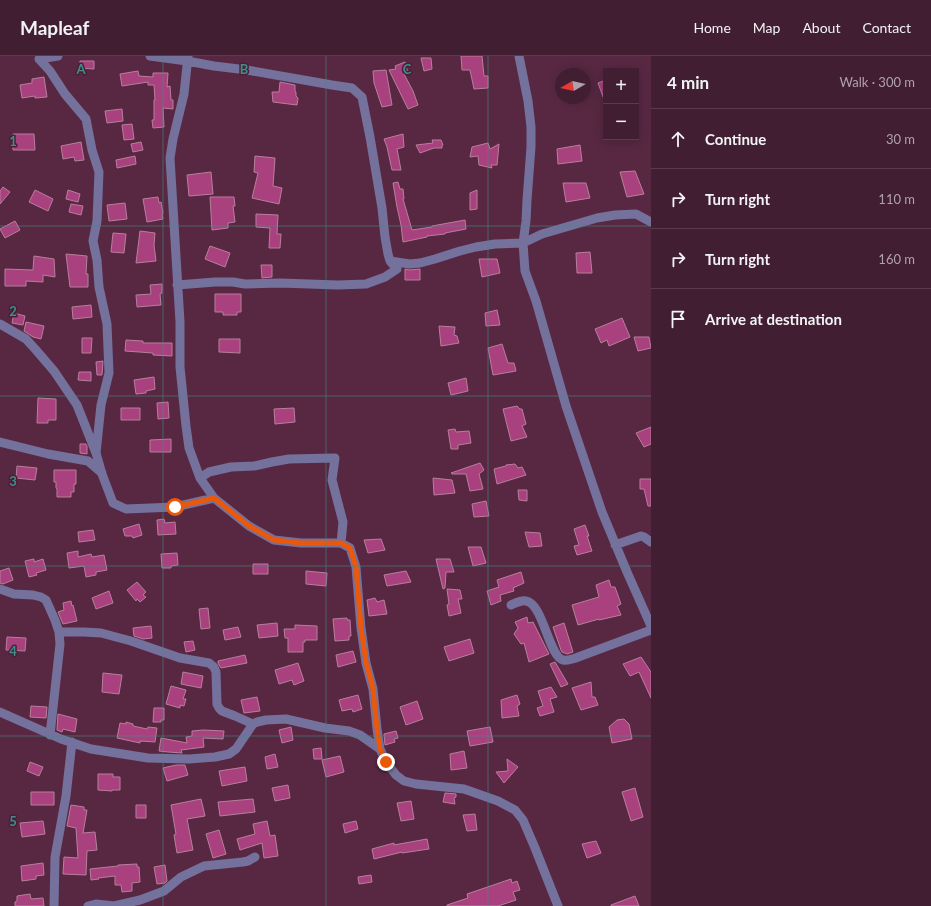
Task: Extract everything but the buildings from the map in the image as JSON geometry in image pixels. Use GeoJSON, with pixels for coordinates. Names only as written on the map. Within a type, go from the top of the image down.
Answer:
{"type":"FeatureCollection","features":[{"type":"Feature","properties":{"kind":"street"},"geometry":{"type":"LineString","coordinates":[[58,56],[40,59],[65,94],[86,119],[92,150],[99,172],[97,222],[92,241],[97,260],[99,287],[107,324],[109,373],[101,405],[96,453]]}},
{"type":"Feature","properties":{"kind":"street"},"geometry":{"type":"LineString","coordinates":[[150,56],[188,59],[214,66],[247,70],[352,88],[362,97],[382,208],[388,254],[390,261],[397,269]]}},
{"type":"Feature","properties":{"kind":"street"},"geometry":{"type":"LineString","coordinates":[[519,56],[528,101],[531,127],[526,221],[523,243],[525,271],[536,301],[566,406],[595,492],[615,545],[651,626]]}},
{"type":"Feature","properties":{"kind":"street"},"geometry":{"type":"LineString","coordinates":[[188,59],[184,94],[170,158],[180,322],[180,367],[189,448],[200,478],[214,498],[249,526],[274,540],[301,543],[341,543],[350,548],[356,567],[361,628],[366,662],[373,689],[380,749],[386,762],[396,776],[404,781],[416,784],[464,789],[498,801],[514,810],[523,820],[558,906]]}},
{"type":"Feature","properties":{"kind":"street"},"geometry":{"type":"LineString","coordinates":[[390,261],[410,264],[420,263],[482,246],[523,243],[542,234],[596,218],[615,215],[636,214],[651,222]]}},
{"type":"Feature","properties":{"kind":"street"},"geometry":{"type":"LineString","coordinates":[[177,285],[227,282],[244,284],[366,284],[385,277],[397,269],[410,264]]}},
{"type":"Feature","properties":{"kind":"street"},"geometry":{"type":"LineString","coordinates":[[0,324],[26,340],[54,370],[77,405],[96,453],[113,503],[126,509],[175,507],[214,498]]}},
{"type":"Feature","properties":{"kind":"street"},"geometry":{"type":"LineString","coordinates":[[0,442],[48,454],[88,461],[102,474]]}},
{"type":"Feature","properties":{"kind":"street"},"geometry":{"type":"LineString","coordinates":[[200,478],[209,472],[231,467],[254,466],[289,459],[335,458],[332,480],[343,522],[341,543]]}},
{"type":"Feature","properties":{"kind":"street"},"geometry":{"type":"LineString","coordinates":[[615,545],[641,536],[651,542]]}},
{"type":"Feature","properties":{"kind":"street"},"geometry":{"type":"LineString","coordinates":[[0,589],[14,594],[41,597],[46,600],[55,620],[59,632],[60,644],[50,735]]}},
{"type":"Feature","properties":{"kind":"street"},"geometry":{"type":"LineString","coordinates":[[511,605],[520,601],[526,601],[532,604],[537,610],[554,650],[562,660],[581,656],[651,630]]}},
{"type":"Feature","properties":{"kind":"street"},"geometry":{"type":"LineString","coordinates":[[59,632],[101,633],[131,641],[180,658],[209,663],[214,667],[216,672],[217,704],[219,708],[222,711],[253,724]]}},
{"type":"Feature","properties":{"kind":"street"},"geometry":{"type":"LineString","coordinates":[[0,712],[50,735],[91,749],[148,758],[189,760],[229,754],[236,749],[253,724],[266,720],[286,719],[325,728],[349,731],[360,735],[380,749]]}},
{"type":"Feature","properties":{"kind":"street"},"geometry":{"type":"LineString","coordinates":[[54,906],[55,857],[66,796],[72,742]]}},
{"type":"Feature","properties":{"kind":"street"},"geometry":{"type":"LineString","coordinates":[[93,905],[114,906],[140,900],[164,891],[181,877],[204,866],[243,862],[255,857]]}},
{"type":"Feature","properties":{"kind":"route"},"geometry":{"type":"LineString","coordinates":[[175,507],[214,498],[249,526],[274,540],[301,543],[341,543],[350,548],[356,567],[361,628],[366,662],[373,689],[380,749],[386,762]]}}]}
